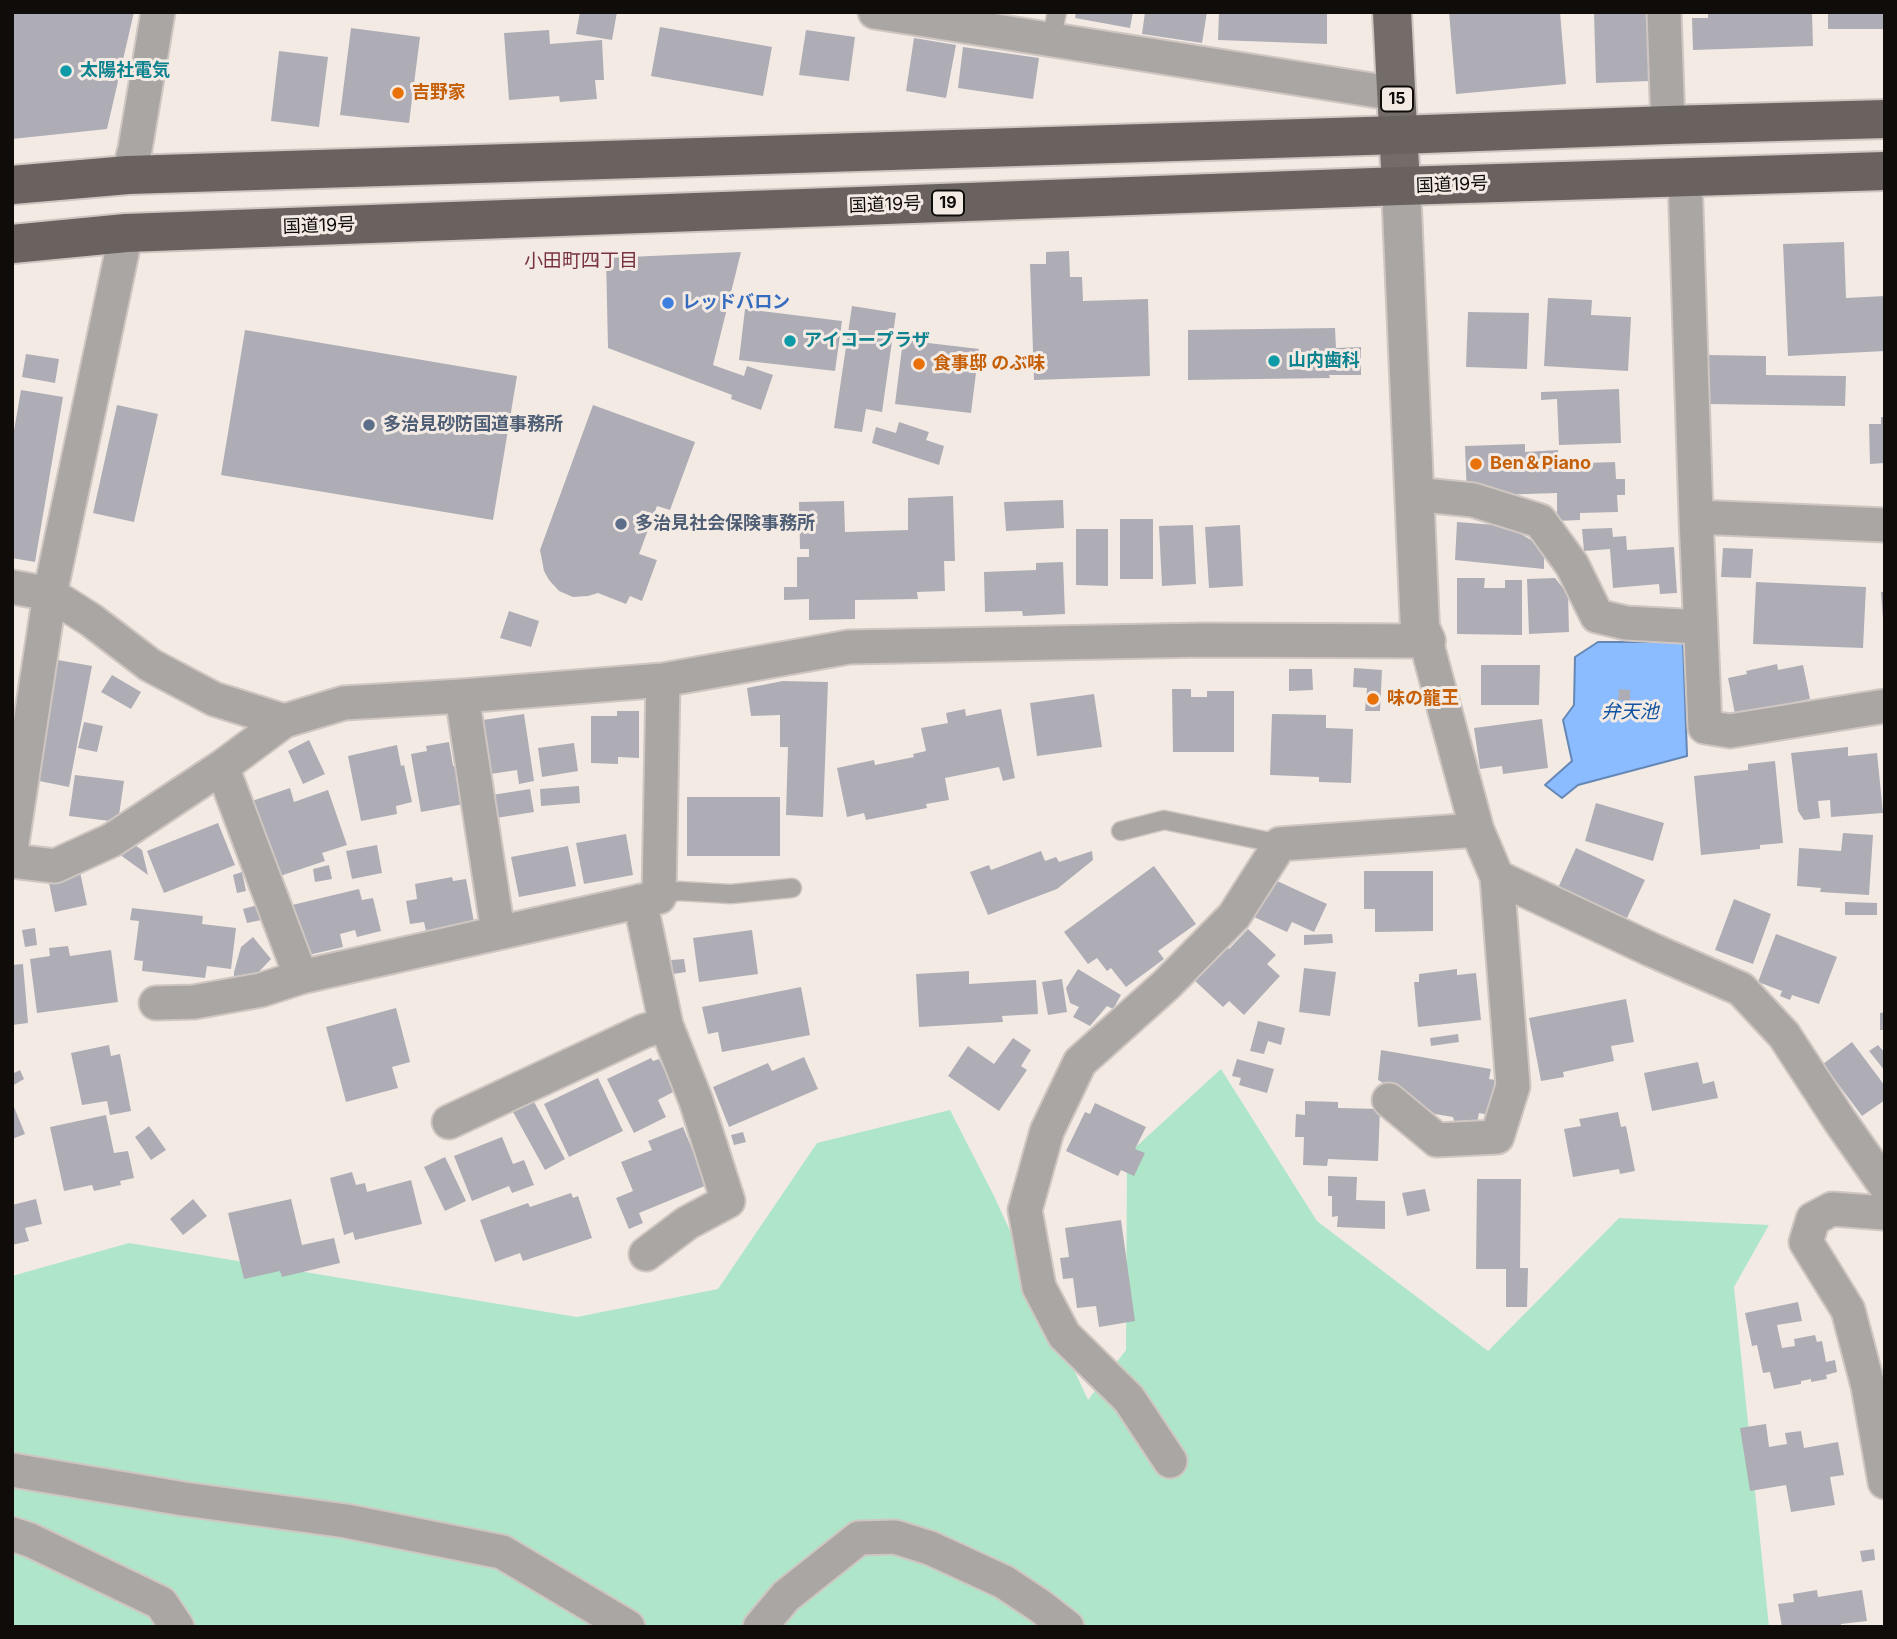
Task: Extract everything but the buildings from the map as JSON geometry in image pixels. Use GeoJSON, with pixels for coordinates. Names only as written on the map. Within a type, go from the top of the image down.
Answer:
{"type":"FeatureCollection","features":[{"type":"Feature","properties":{"kind":"highway"},"geometry":{"type":"LineString","coordinates":[[12,185],[128,176],[1885,119]]}},
{"type":"Feature","properties":{"kind":"highway","name":"国道19号"},"geometry":{"type":"LineString","coordinates":[[12,244],[126,233],[1885,171]]}},
{"type":"Feature","properties":{"kind":"main road","name":"15"},"geometry":{"type":"LineString","coordinates":[[1392,12],[1401,186]]}},
{"type":"Feature","properties":{"kind":"street"},"geometry":{"type":"LineString","coordinates":[[128,176],[158,12]]}},
{"type":"Feature","properties":{"kind":"street"},"geometry":{"type":"LineString","coordinates":[[875,12],[1054,26],[1397,94]]}},
{"type":"Feature","properties":{"kind":"street"},"geometry":{"type":"LineString","coordinates":[[1664,12],[1668,125]]}},
{"type":"Feature","properties":{"kind":"street"},"geometry":{"type":"LineString","coordinates":[[1685,177],[1705,727],[1730,731],[1885,706]]}},
{"type":"Feature","properties":{"kind":"street"},"geometry":{"type":"LineString","coordinates":[[1388,1100],[1437,1140],[1497,1136],[1513,1086],[1497,877],[1477,830],[1426,641],[1419,628],[1401,186]]}},
{"type":"Feature","properties":{"kind":"street"},"geometry":{"type":"LineString","coordinates":[[12,843],[51,594],[126,233]]}},
{"type":"Feature","properties":{"kind":"street"},"geometry":{"type":"LineString","coordinates":[[1413,494],[1473,500],[1540,521],[1572,565],[1597,616],[1626,622],[1700,627]]}},
{"type":"Feature","properties":{"kind":"street"},"geometry":{"type":"LineString","coordinates":[[1696,517],[1885,525]]}},
{"type":"Feature","properties":{"kind":"street"},"geometry":{"type":"LineString","coordinates":[[12,587],[51,594],[91,620],[150,665],[214,699],[284,720]]}},
{"type":"Feature","properties":{"kind":"street"},"geometry":{"type":"LineString","coordinates":[[12,861],[55,866],[112,839],[222,767],[284,720],[344,703],[663,680],[849,647],[1203,640],[1426,641]]}},
{"type":"Feature","properties":{"kind":"street"},"geometry":{"type":"LineString","coordinates":[[646,1254],[687,1223],[728,1201],[696,1101],[666,1025],[649,899],[663,680]]}},
{"type":"Feature","properties":{"kind":"street"},"geometry":{"type":"LineString","coordinates":[[462,696],[498,932]]}},
{"type":"Feature","properties":{"kind":"street"},"geometry":{"type":"LineString","coordinates":[[222,767],[300,977]]}},
{"type":"Feature","properties":{"kind":"street"},"geometry":{"type":"LineString","coordinates":[[1170,1461],[1129,1399],[1064,1335],[1039,1287],[1025,1210],[1047,1131],[1080,1062],[1166,985],[1234,916],[1280,844],[1477,830]]}},
{"type":"Feature","properties":{"kind":"street"},"geometry":{"type":"LineString","coordinates":[[1497,877],[1741,989],[1784,1035],[1885,1185]]}},
{"type":"Feature","properties":{"kind":"street"},"geometry":{"type":"LineString","coordinates":[[156,1003],[194,1002],[261,990],[300,977],[649,899]]}},
{"type":"Feature","properties":{"kind":"street"},"geometry":{"type":"LineString","coordinates":[[449,1122],[644,1031],[666,1025]]}},
{"type":"Feature","properties":{"kind":"street"},"geometry":{"type":"LineString","coordinates":[[1885,1213],[1832,1209],[1813,1219],[1806,1242],[1848,1310],[1868,1386],[1885,1482]]}},
{"type":"Feature","properties":{"kind":"street"},"geometry":{"type":"LineString","coordinates":[[12,1470],[184,1499],[346,1521],[502,1552],[628,1627]]}},
{"type":"Feature","properties":{"kind":"street"},"geometry":{"type":"LineString","coordinates":[[12,1534],[30,1540],[161,1603],[177,1627]]}},
{"type":"Feature","properties":{"kind":"street"},"geometry":{"type":"LineString","coordinates":[[760,1627],[786,1596],[859,1538],[895,1537],[930,1548],[1004,1583],[1067,1627]]}},
{"type":"Feature","properties":{"kind":"lane"},"geometry":{"type":"LineString","coordinates":[[1121,831],[1164,820],[1280,844]]}},
{"type":"Feature","properties":{"kind":"lane"},"geometry":{"type":"LineString","coordinates":[[649,899],[678,891],[731,894],[792,888]]}},
{"type":"Feature","properties":{"kind":"green space"},"geometry":{"type":"Polygon","coordinates":[[[1221,1069],[1317,1221],[1488,1351],[1619,1218],[1769,1225],[1734,1287],[1769,1627],[12,1627],[12,1276],[129,1243],[577,1317],[718,1289],[817,1143],[950,1110],[994,1196],[1088,1400],[1126,1350],[1127,1155],[1221,1069]]]}},
{"type":"Feature","properties":{"kind":"water","name":"弁天池"},"geometry":{"type":"Polygon","coordinates":[[[1598,642],[1683,642],[1687,756],[1578,785],[1562,798],[1545,785],[1572,761],[1563,720],[1574,705],[1575,657],[1598,642]]]}},
{"type":"Feature","properties":{"kind":"place","name":"太陽社電気"},"geometry":{"type":"Point","coordinates":[66,71]}},
{"type":"Feature","properties":{"kind":"place","name":"吉野家"},"geometry":{"type":"Point","coordinates":[398,93]}},
{"type":"Feature","properties":{"kind":"place","name":"レッドバロン"},"geometry":{"type":"Point","coordinates":[668,303]}},
{"type":"Feature","properties":{"kind":"place","name":"アイコープラザ"},"geometry":{"type":"Point","coordinates":[790,341]}},
{"type":"Feature","properties":{"kind":"place","name":"山内歯科"},"geometry":{"type":"Point","coordinates":[1274,361]}},
{"type":"Feature","properties":{"kind":"place","name":"食事邸 のぶ味"},"geometry":{"type":"Point","coordinates":[919,364]}},
{"type":"Feature","properties":{"kind":"place","name":"多治見砂防国道事務所"},"geometry":{"type":"Point","coordinates":[369,425]}},
{"type":"Feature","properties":{"kind":"place","name":"Ben＆Piano"},"geometry":{"type":"Point","coordinates":[1476,464]}},
{"type":"Feature","properties":{"kind":"place","name":"多治見社会保険事務所"},"geometry":{"type":"Point","coordinates":[621,524]}},
{"type":"Feature","properties":{"kind":"place","name":"味の龍王"},"geometry":{"type":"Point","coordinates":[1373,699]}},
{"type":"Feature","properties":{"kind":"district","name":"小田町四丁目"},"geometry":{"type":"Point","coordinates":[581,261]}}]}
